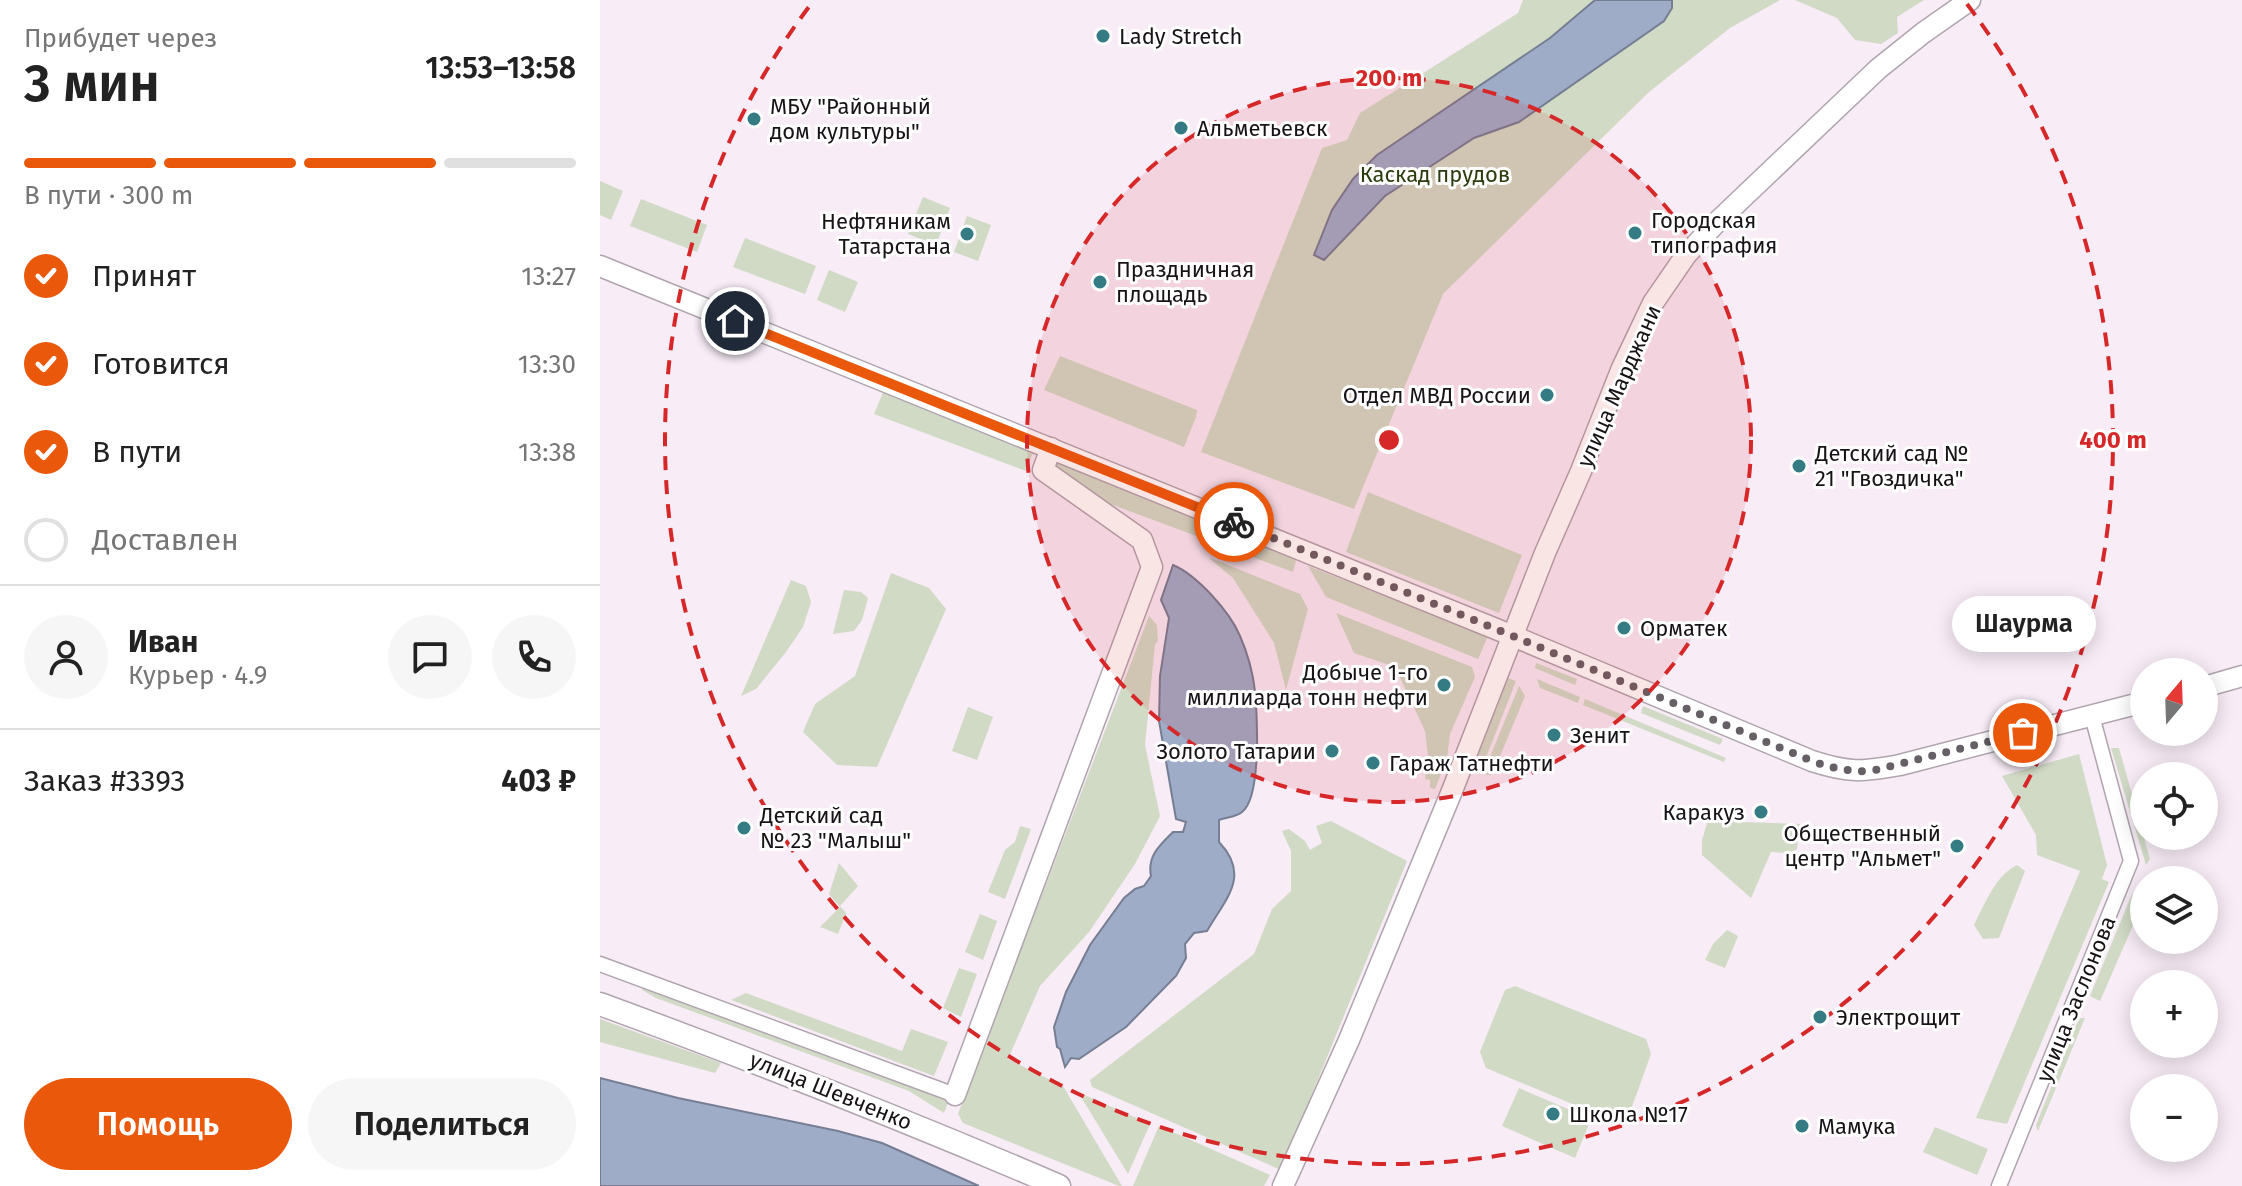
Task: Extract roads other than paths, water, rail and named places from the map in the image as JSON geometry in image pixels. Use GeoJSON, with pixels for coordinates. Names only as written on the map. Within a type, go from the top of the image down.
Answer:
{"type":"FeatureCollection","features":[{"type":"Feature","properties":{"kind":"main road","name":"улица Шевченко"},"geometry":{"type":"LineString","coordinates":[[600,1004],[754,1061],[1059,1186]]}},
{"type":"Feature","properties":{"kind":"street","name":"улица Марджани"},"geometry":{"type":"LineString","coordinates":[[1284,1185],[1349,1040],[1622,368],[1653,303],[1686,255],[1716,223],[1878,69],[1970,0]]}},
{"type":"Feature","properties":{"kind":"street"},"geometry":{"type":"LineString","coordinates":[[600,266],[1838,769],[1854,772],[1900,765],[2130,706]]}},
{"type":"Feature","properties":{"kind":"street"},"geometry":{"type":"LineString","coordinates":[[600,964],[955,1095],[1152,567],[1142,540],[1043,470],[1051,448]]}},
{"type":"Feature","properties":{"kind":"street"},"geometry":{"type":"LineString","coordinates":[[2218,683],[2242,676]]}},
{"type":"Feature","properties":{"kind":"street","name":"улица Заслонова"},"geometry":{"type":"LineString","coordinates":[[1999,1186],[2131,861],[2092,716]]}},
{"type":"Feature","properties":{"kind":"water"},"geometry":{"type":"Polygon","coordinates":[[[1595,0],[1672,0],[1672,8],[1664,21],[1519,122],[1474,138],[1385,196],[1324,260],[1314,255],[1332,210],[1353,179],[1377,155],[1550,38],[1595,0]]]}},
{"type":"Feature","properties":{"kind":"water"},"geometry":{"type":"Polygon","coordinates":[[[1173,565],[1212,595],[1229,616],[1243,642],[1256,702],[1253,790],[1242,812],[1219,820],[1219,842],[1228,854],[1234,876],[1228,897],[1207,931],[1194,933],[1185,944],[1186,958],[1176,976],[1126,1027],[1079,1059],[1071,1058],[1065,1067],[1057,1047],[1054,1027],[1066,992],[1090,945],[1124,898],[1144,886],[1151,876],[1151,863],[1156,851],[1173,832],[1183,832],[1186,822],[1176,819],[1159,721],[1160,676],[1169,618],[1161,600],[1173,565]]]}},
{"type":"Feature","properties":{"kind":"water"},"geometry":{"type":"Polygon","coordinates":[[[600,1078],[882,1143],[979,1186],[600,1186],[600,1078]]]}},
{"type":"Feature","properties":{"kind":"place","name":"Lady Stretch"},"geometry":{"type":"Point","coordinates":[1103,36]}},
{"type":"Feature","properties":{"kind":"place","name":"МБУ \"Районный дом культуры\""},"geometry":{"type":"Point","coordinates":[754,119]}},
{"type":"Feature","properties":{"kind":"place","name":"Альметьевск"},"geometry":{"type":"Point","coordinates":[1181,128]}},
{"type":"Feature","properties":{"kind":"place","name":"Городская типография"},"geometry":{"type":"Point","coordinates":[1635,233]}},
{"type":"Feature","properties":{"kind":"place","name":"Нефтяникам Татарстана"},"geometry":{"type":"Point","coordinates":[967,234]}},
{"type":"Feature","properties":{"kind":"place","name":"Праздничная площадь"},"geometry":{"type":"Point","coordinates":[1100,282]}},
{"type":"Feature","properties":{"kind":"place","name":"Отдел МВД России"},"geometry":{"type":"Point","coordinates":[1547,395]}},
{"type":"Feature","properties":{"kind":"place","name":"Детский сад № 21 \"Гвоздичка\""},"geometry":{"type":"Point","coordinates":[1799,466]}},
{"type":"Feature","properties":{"kind":"place","name":"Орматек"},"geometry":{"type":"Point","coordinates":[1624,628]}},
{"type":"Feature","properties":{"kind":"place","name":"Добыче 1-го миллиарда тонн нефти"},"geometry":{"type":"Point","coordinates":[1444,685]}},
{"type":"Feature","properties":{"kind":"place","name":"Шаурма"},"geometry":{"type":"Point","coordinates":[2023,733]}},
{"type":"Feature","properties":{"kind":"place","name":"Зенит"},"geometry":{"type":"Point","coordinates":[1554,735]}},
{"type":"Feature","properties":{"kind":"place","name":"Золото Татарии"},"geometry":{"type":"Point","coordinates":[1332,751]}},
{"type":"Feature","properties":{"kind":"place","name":"Гараж Татнефти"},"geometry":{"type":"Point","coordinates":[1373,763]}},
{"type":"Feature","properties":{"kind":"place","name":"Каракуз"},"geometry":{"type":"Point","coordinates":[1761,812]}},
{"type":"Feature","properties":{"kind":"place","name":"Детский сад № 23 \"Малыш\""},"geometry":{"type":"Point","coordinates":[744,828]}},
{"type":"Feature","properties":{"kind":"place","name":"Общественный центр \"Альмет\""},"geometry":{"type":"Point","coordinates":[1957,846]}},
{"type":"Feature","properties":{"kind":"place","name":"Электрощит"},"geometry":{"type":"Point","coordinates":[1820,1017]}},
{"type":"Feature","properties":{"kind":"place","name":"Школа №17"},"geometry":{"type":"Point","coordinates":[1553,1114]}},
{"type":"Feature","properties":{"kind":"place","name":"Мамука"},"geometry":{"type":"Point","coordinates":[1802,1126]}},
{"type":"Feature","properties":{"kind":"park label","name":"Каскад прудов"},"geometry":{"type":"Point","coordinates":[1435,174]}}]}
